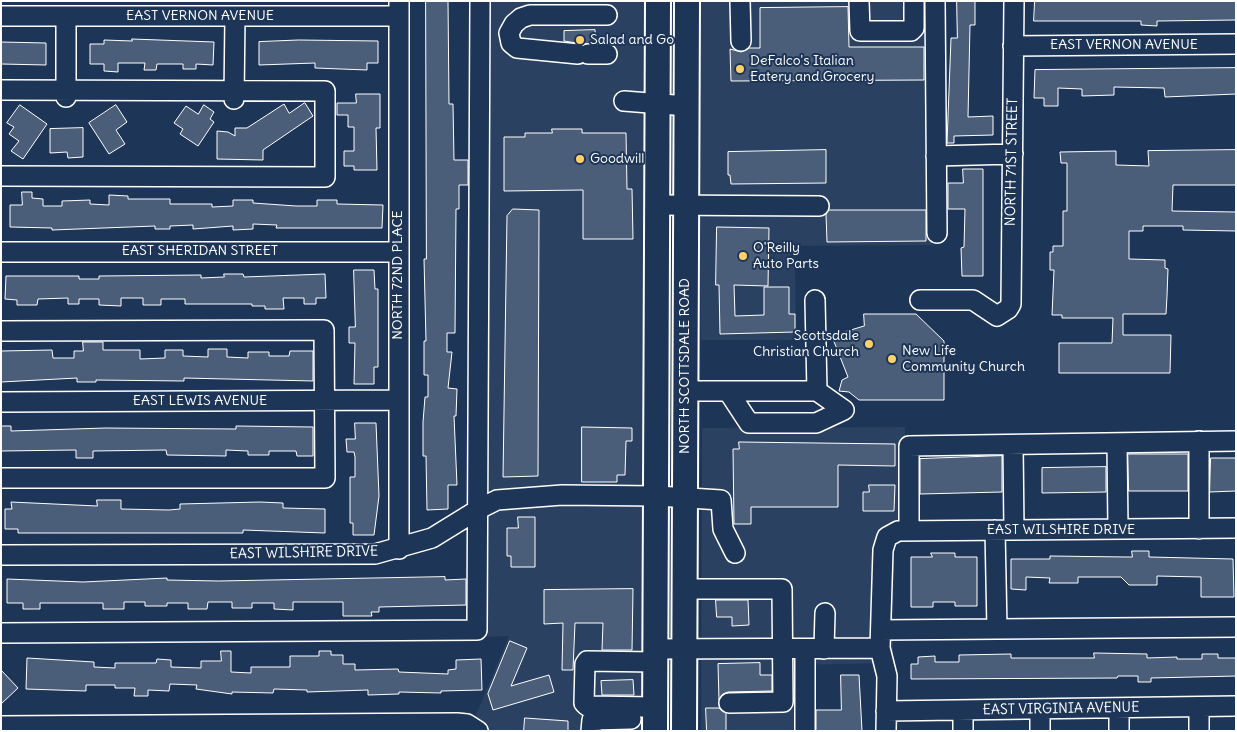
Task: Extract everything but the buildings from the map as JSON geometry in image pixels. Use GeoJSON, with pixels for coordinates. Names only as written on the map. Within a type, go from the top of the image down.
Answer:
{"type":"FeatureCollection","features":[{"type":"Feature","properties":{"kind":"main road","name":"NORTH SCOTTSDALE ROAD"},"geometry":{"type":"LineString","coordinates":[[655,719],[658,1]]}},
{"type":"Feature","properties":{"kind":"main road","name":"NORTH SCOTTSDALE ROAD"},"geometry":{"type":"LineString","coordinates":[[684,731],[687,1]]}},
{"type":"Feature","properties":{"kind":"street"},"geometry":{"type":"LineString","coordinates":[[1,633],[477,630],[480,1]]}},
{"type":"Feature","properties":{"kind":"street"},"geometry":{"type":"LineString","coordinates":[[740,1],[741,41]]}},
{"type":"Feature","properties":{"kind":"street"},"geometry":{"type":"LineString","coordinates":[[859,1],[860,31],[911,31],[914,28],[914,1]]}},
{"type":"Feature","properties":{"kind":"street"},"geometry":{"type":"LineString","coordinates":[[935,1],[937,233]]}},
{"type":"Feature","properties":{"kind":"street","name":"NORTH 71ST STREET"},"geometry":{"type":"LineString","coordinates":[[920,300],[973,300],[997,316],[1008,309],[1011,304],[1014,1]]}},
{"type":"Feature","properties":{"kind":"street","name":"EAST VERNON AVENUE"},"geometry":{"type":"LineString","coordinates":[[1,16],[235,16],[342,9],[399,9]]}},
{"type":"Feature","properties":{"kind":"street","name":"NORTH 72ND PLACE"},"geometry":{"type":"LineString","coordinates":[[399,9],[399,549]]}},
{"type":"Feature","properties":{"kind":"street"},"geometry":{"type":"LineString","coordinates":[[591,54],[517,48],[511,42],[509,33],[514,24],[521,18],[530,15],[606,20]]}},
{"type":"Feature","properties":{"kind":"street"},"geometry":{"type":"LineString","coordinates":[[66,16],[66,93]]}},
{"type":"Feature","properties":{"kind":"street"},"geometry":{"type":"LineString","coordinates":[[234,95],[235,16]]}},
{"type":"Feature","properties":{"kind":"street","name":"EAST VERNON AVENUE"},"geometry":{"type":"LineString","coordinates":[[1013,46],[1236,44]]}},
{"type":"Feature","properties":{"kind":"street"},"geometry":{"type":"LineString","coordinates":[[1,90],[66,93],[234,95],[325,91],[325,177],[1,176]]}},
{"type":"Feature","properties":{"kind":"street"},"geometry":{"type":"LineString","coordinates":[[624,101],[687,106]]}},
{"type":"Feature","properties":{"kind":"street"},"geometry":{"type":"LineString","coordinates":[[936,156],[1013,154]]}},
{"type":"Feature","properties":{"kind":"street"},"geometry":{"type":"LineString","coordinates":[[657,205],[819,206]]}},
{"type":"Feature","properties":{"kind":"street","name":"EAST SHERIDAN STREET"},"geometry":{"type":"LineString","coordinates":[[1,252],[398,252]]}},
{"type":"Feature","properties":{"kind":"street"},"geometry":{"type":"LineString","coordinates":[[815,300],[817,391]]}},
{"type":"Feature","properties":{"kind":"street"},"geometry":{"type":"LineString","coordinates":[[1,331],[324,330],[326,400],[325,478],[1,478]]}},
{"type":"Feature","properties":{"kind":"street"},"geometry":{"type":"LineString","coordinates":[[685,391],[728,391],[817,391],[844,410],[816,423],[749,423],[728,391]]}},
{"type":"Feature","properties":{"kind":"street","name":"EAST LEWIS AVENUE"},"geometry":{"type":"LineString","coordinates":[[1,402],[398,400]]}},
{"type":"Feature","properties":{"kind":"street"},"geometry":{"type":"LineString","coordinates":[[1198,529],[1200,441]]}},
{"type":"Feature","properties":{"kind":"street"},"geometry":{"type":"LineString","coordinates":[[909,531],[909,446],[1236,441]]}},
{"type":"Feature","properties":{"kind":"street"},"geometry":{"type":"LineString","coordinates":[[1118,443],[1118,529]]}},
{"type":"Feature","properties":{"kind":"street"},"geometry":{"type":"LineString","coordinates":[[997,629],[1012,445]]}},
{"type":"Feature","properties":{"kind":"street","name":"EAST WILSHIRE DRIVE"},"geometry":{"type":"LineString","coordinates":[[1,555],[375,554],[399,549],[432,538],[497,500],[526,497],[657,496],[721,500],[723,529],[735,553]]}},
{"type":"Feature","properties":{"kind":"street","name":"EAST WILSHIRE DRIVE"},"geometry":{"type":"LineString","coordinates":[[880,639],[883,550],[887,537],[898,531],[1236,528]]}},
{"type":"Feature","properties":{"kind":"street"},"geometry":{"type":"LineString","coordinates":[[684,589],[782,589],[783,702],[729,703]]}},
{"type":"Feature","properties":{"kind":"street"},"geometry":{"type":"LineString","coordinates":[[824,649],[825,613]]}},
{"type":"Feature","properties":{"kind":"street"},"geometry":{"type":"LineString","coordinates":[[655,719],[625,707],[585,705],[586,662],[655,656],[684,650],[824,649],[880,639],[997,629],[1236,626]]}},
{"type":"Feature","properties":{"kind":"street"},"geometry":{"type":"LineString","coordinates":[[880,639],[887,676],[886,731]]}},
{"type":"Feature","properties":{"kind":"street"},"geometry":{"type":"LineString","coordinates":[[805,649],[805,731]]}},
{"type":"Feature","properties":{"kind":"street","name":"EAST VIRGINIA AVENUE"},"geometry":{"type":"LineString","coordinates":[[886,711],[1236,706]]}},
{"type":"Feature","properties":{"kind":"street"},"geometry":{"type":"LineString","coordinates":[[1199,707],[1199,731]]}},
{"type":"Feature","properties":{"kind":"street"},"geometry":{"type":"LineString","coordinates":[[1120,708],[1120,731]]}},
{"type":"Feature","properties":{"kind":"street"},"geometry":{"type":"LineString","coordinates":[[1040,709],[1040,731]]}},
{"type":"Feature","properties":{"kind":"street"},"geometry":{"type":"LineString","coordinates":[[963,710],[963,731]]}},
{"type":"Feature","properties":{"kind":"street"},"geometry":{"type":"LineString","coordinates":[[591,731],[591,722],[594,720],[655,719]]}},
{"type":"Feature","properties":{"kind":"street"},"geometry":{"type":"LineString","coordinates":[[1,726],[85,728],[457,723],[477,730]]}},
{"type":"Feature","properties":{"kind":"shaded area"},"geometry":{"type":"Polygon","coordinates":[[[486,1],[646,1],[643,731],[476,731],[476,715],[509,636],[481,637],[486,1]]]}},
{"type":"Feature","properties":{"kind":"shaded area"},"geometry":{"type":"Polygon","coordinates":[[[697,1],[932,1],[933,245],[795,246],[796,340],[701,340],[697,1]]]}},
{"type":"Feature","properties":{"kind":"shaded area"},"geometry":{"type":"Polygon","coordinates":[[[905,427],[905,540],[894,540],[893,663],[798,665],[799,731],[701,731],[702,428],[905,427]]]}},
{"type":"Feature","properties":{"kind":"place","name":"Salad and Go"},"geometry":{"type":"Point","coordinates":[580,40]}},
{"type":"Feature","properties":{"kind":"place","name":"DeFalco's Italian Eatery and Grocery"},"geometry":{"type":"Point","coordinates":[740,69]}},
{"type":"Feature","properties":{"kind":"place","name":"Goodwill"},"geometry":{"type":"Point","coordinates":[580,159]}},
{"type":"Feature","properties":{"kind":"place","name":"O'Reilly Auto Parts"},"geometry":{"type":"Point","coordinates":[743,256]}},
{"type":"Feature","properties":{"kind":"place","name":"Scottsdale Christian Church"},"geometry":{"type":"Point","coordinates":[869,344]}},
{"type":"Feature","properties":{"kind":"place","name":"New Life Community Church"},"geometry":{"type":"Point","coordinates":[892,359]}}]}
